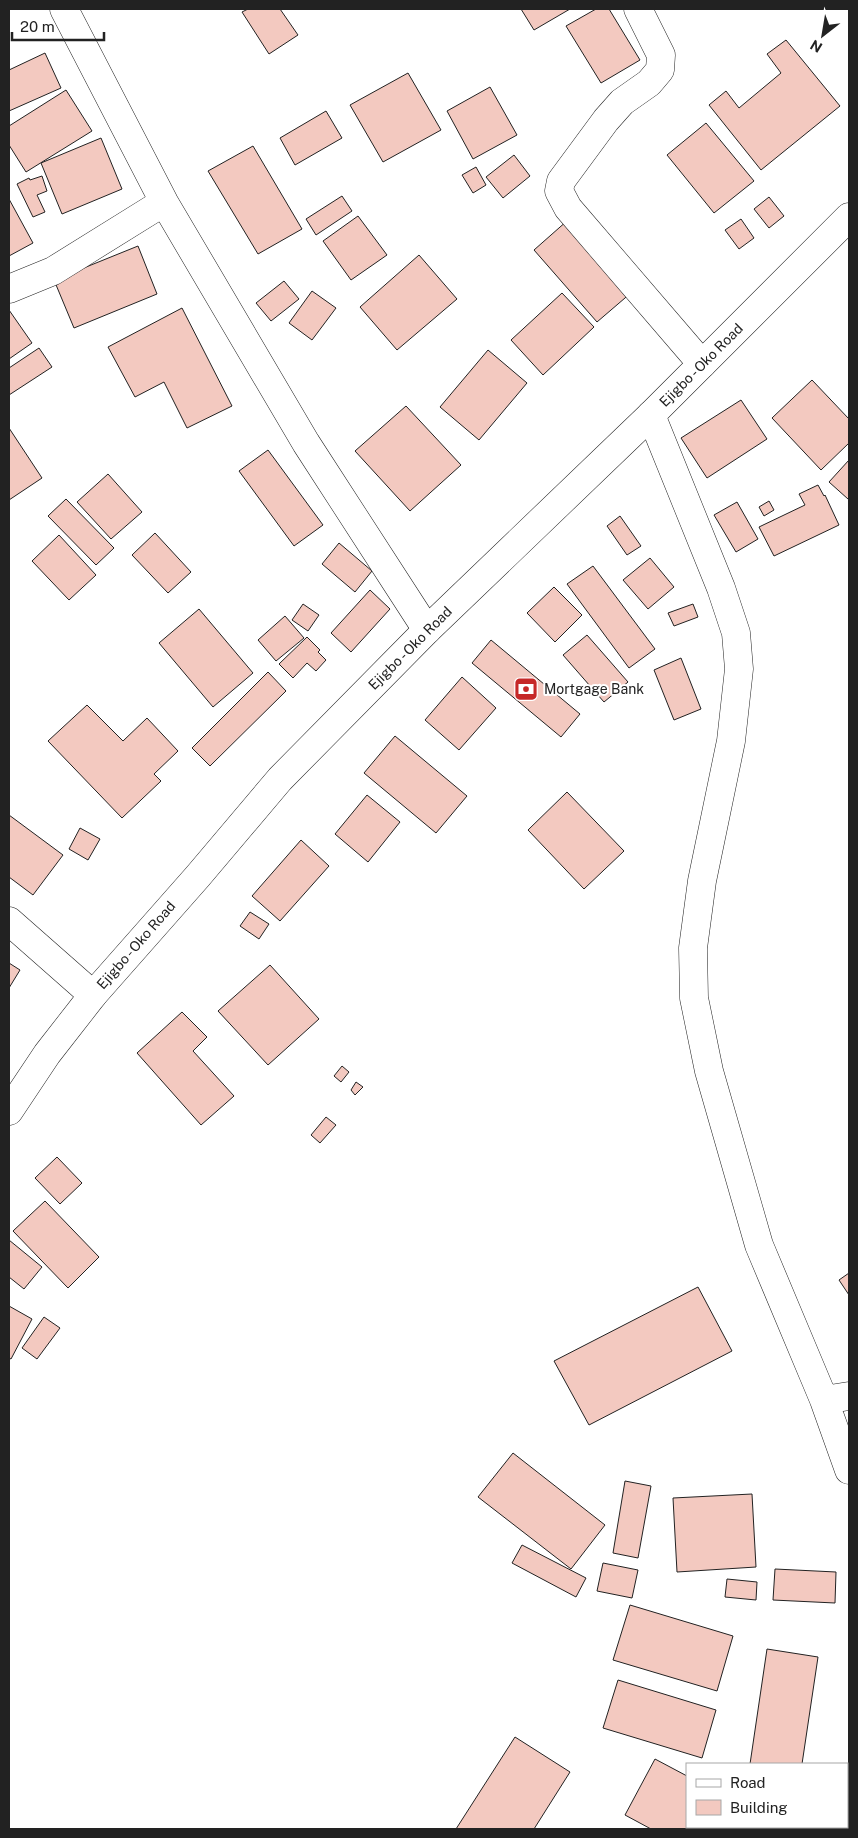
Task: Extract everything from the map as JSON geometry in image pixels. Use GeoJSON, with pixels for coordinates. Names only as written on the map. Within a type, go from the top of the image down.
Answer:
{"type":"FeatureCollection","features":[{"type":"Feature","properties":{"kind":"street"},"geometry":{"type":"LineString","coordinates":[[64,9],[164,202],[306,443],[427,630]]}},
{"type":"Feature","properties":{"kind":"street"},"geometry":{"type":"LineString","coordinates":[[638,9],[661,55],[660,70],[649,83],[622,102],[606,120],[561,181],[559,191],[568,208],[702,364]]}},
{"type":"Feature","properties":{"kind":"street"},"geometry":{"type":"LineString","coordinates":[[9,289],[54,271],[164,202]]}},
{"type":"Feature","properties":{"kind":"street","name":"Ejigbo - Oko Road"},"geometry":{"type":"LineString","coordinates":[[9,1111],[46,1054],[93,995],[280,779],[427,630],[651,415],[849,217]]}},
{"type":"Feature","properties":{"kind":"street"},"geometry":{"type":"LineString","coordinates":[[651,415],[721,588],[736,633],[739,669],[730,741],[702,880],[693,948],[694,998],[709,1071],[760,1245],[837,1398],[849,1470]]}},
{"type":"Feature","properties":{"kind":"street"},"geometry":{"type":"LineString","coordinates":[[9,921],[93,995]]}},
{"type":"Feature","properties":{"kind":"building"},"geometry":{"type":"Polygon","coordinates":[[[248,9],[280,9],[298,35],[269,54],[242,12],[248,9]]]}},
{"type":"Feature","properties":{"kind":"building"},"geometry":{"type":"Polygon","coordinates":[[[521,9],[570,9],[534,30],[521,9]]]}},
{"type":"Feature","properties":{"kind":"building"},"geometry":{"type":"Polygon","coordinates":[[[596,9],[609,9],[640,60],[601,83],[566,26],[596,9]]]}},
{"type":"Feature","properties":{"kind":"building"},"geometry":{"type":"Polygon","coordinates":[[[786,40],[840,106],[761,170],[709,105],[726,91],[739,108],[781,73],[767,54],[786,40]]]}},
{"type":"Feature","properties":{"kind":"building"},"geometry":{"type":"Polygon","coordinates":[[[45,53],[61,88],[9,111],[9,70],[45,53]]]}},
{"type":"Feature","properties":{"kind":"building"},"geometry":{"type":"Polygon","coordinates":[[[408,73],[441,130],[383,162],[350,105],[408,73]]]}},
{"type":"Feature","properties":{"kind":"building"},"geometry":{"type":"Polygon","coordinates":[[[490,87],[517,135],[473,159],[447,111],[490,87]]]}},
{"type":"Feature","properties":{"kind":"building"},"geometry":{"type":"Polygon","coordinates":[[[66,90],[92,131],[26,172],[9,145],[9,126],[66,90]]]}},
{"type":"Feature","properties":{"kind":"building"},"geometry":{"type":"Polygon","coordinates":[[[326,111],[342,138],[295,165],[280,138],[326,111]]]}},
{"type":"Feature","properties":{"kind":"building"},"geometry":{"type":"Polygon","coordinates":[[[706,123],[754,181],[714,213],[667,155],[706,123]]]}},
{"type":"Feature","properties":{"kind":"building"},"geometry":{"type":"Polygon","coordinates":[[[101,138],[122,189],[62,214],[41,163],[101,138]]]}},
{"type":"Feature","properties":{"kind":"building"},"geometry":{"type":"Polygon","coordinates":[[[253,146],[302,229],[258,254],[208,171],[253,146]]]}},
{"type":"Feature","properties":{"kind":"building"},"geometry":{"type":"Polygon","coordinates":[[[514,155],[530,176],[503,198],[486,177],[514,155]]]}},
{"type":"Feature","properties":{"kind":"building"},"geometry":{"type":"Polygon","coordinates":[[[476,167],[486,185],[473,193],[462,175],[476,167]]]}},
{"type":"Feature","properties":{"kind":"building"},"geometry":{"type":"Polygon","coordinates":[[[42,176],[47,191],[37,195],[45,212],[33,217],[17,184],[29,178],[30,180],[42,176]]]}},
{"type":"Feature","properties":{"kind":"building"},"geometry":{"type":"Polygon","coordinates":[[[342,196],[352,211],[316,235],[306,219],[342,196]]]}},
{"type":"Feature","properties":{"kind":"building"},"geometry":{"type":"Polygon","coordinates":[[[769,197],[784,216],[769,228],[754,209],[769,197]]]}},
{"type":"Feature","properties":{"kind":"building"},"geometry":{"type":"Polygon","coordinates":[[[9,199],[33,243],[9,256],[9,199]]]}},
{"type":"Feature","properties":{"kind":"building"},"geometry":{"type":"Polygon","coordinates":[[[358,216],[387,255],[351,280],[323,241],[358,216]]]}},
{"type":"Feature","properties":{"kind":"building"},"geometry":{"type":"Polygon","coordinates":[[[741,219],[754,238],[739,249],[725,230],[741,219]]]}},
{"type":"Feature","properties":{"kind":"building"},"geometry":{"type":"Polygon","coordinates":[[[568,220],[632,292],[597,322],[534,250],[568,220]]]}},
{"type":"Feature","properties":{"kind":"building"},"geometry":{"type":"Polygon","coordinates":[[[138,246],[157,294],[74,328],[54,280],[138,246]]]}},
{"type":"Feature","properties":{"kind":"building"},"geometry":{"type":"Polygon","coordinates":[[[419,255],[457,299],[397,350],[360,307],[419,255]]]}},
{"type":"Feature","properties":{"kind":"building"},"geometry":{"type":"Polygon","coordinates":[[[284,281],[299,299],[271,321],[256,303],[284,281]]]}},
{"type":"Feature","properties":{"kind":"building"},"geometry":{"type":"Polygon","coordinates":[[[312,291],[336,308],[312,340],[289,323],[312,291]]]}},
{"type":"Feature","properties":{"kind":"building"},"geometry":{"type":"Polygon","coordinates":[[[562,293],[594,327],[543,375],[511,340],[562,293]]]}},
{"type":"Feature","properties":{"kind":"building"},"geometry":{"type":"Polygon","coordinates":[[[182,308],[232,406],[187,428],[164,382],[135,397],[108,347],[182,308]]]}},
{"type":"Feature","properties":{"kind":"building"},"geometry":{"type":"Polygon","coordinates":[[[9,310],[32,343],[9,359],[9,310]]]}},
{"type":"Feature","properties":{"kind":"building"},"geometry":{"type":"Polygon","coordinates":[[[39,348],[52,367],[9,395],[9,368],[39,348]]]}},
{"type":"Feature","properties":{"kind":"building"},"geometry":{"type":"Polygon","coordinates":[[[488,350],[527,383],[479,440],[440,407],[488,350]]]}},
{"type":"Feature","properties":{"kind":"building"},"geometry":{"type":"Polygon","coordinates":[[[812,380],[849,419],[849,443],[821,470],[772,418],[812,380]]]}},
{"type":"Feature","properties":{"kind":"building"},"geometry":{"type":"Polygon","coordinates":[[[741,400],[767,439],[707,478],[681,438],[741,400]]]}},
{"type":"Feature","properties":{"kind":"building"},"geometry":{"type":"Polygon","coordinates":[[[406,406],[461,465],[410,511],[355,451],[406,406]]]}},
{"type":"Feature","properties":{"kind":"building"},"geometry":{"type":"Polygon","coordinates":[[[9,428],[42,478],[9,500],[9,428]]]}},
{"type":"Feature","properties":{"kind":"building"},"geometry":{"type":"Polygon","coordinates":[[[268,450],[323,525],[294,546],[239,471],[268,450]]]}},
{"type":"Feature","properties":{"kind":"building"},"geometry":{"type":"Polygon","coordinates":[[[849,460],[849,498],[848,499],[829,482],[849,460]]]}},
{"type":"Feature","properties":{"kind":"building"},"geometry":{"type":"Polygon","coordinates":[[[108,474],[142,512],[111,539],[77,502],[108,474]]]}},
{"type":"Feature","properties":{"kind":"building"},"geometry":{"type":"Polygon","coordinates":[[[818,485],[825,495],[839,525],[774,556],[759,527],[805,505],[799,494],[818,485]]]}},
{"type":"Feature","properties":{"kind":"building"},"geometry":{"type":"Polygon","coordinates":[[[66,499],[114,548],[96,565],[48,516],[66,499]]]}},
{"type":"Feature","properties":{"kind":"building"},"geometry":{"type":"Polygon","coordinates":[[[769,501],[774,510],[764,516],[759,507],[769,501]]]}},
{"type":"Feature","properties":{"kind":"building"},"geometry":{"type":"Polygon","coordinates":[[[737,502],[758,539],[736,552],[714,515],[737,502]]]}},
{"type":"Feature","properties":{"kind":"building"},"geometry":{"type":"Polygon","coordinates":[[[620,516],[641,546],[627,555],[607,526],[620,516]]]}},
{"type":"Feature","properties":{"kind":"building"},"geometry":{"type":"Polygon","coordinates":[[[155,533],[191,572],[168,593],[132,555],[155,533]]]}},
{"type":"Feature","properties":{"kind":"building"},"geometry":{"type":"Polygon","coordinates":[[[59,535],[96,575],[69,600],[32,561],[59,535]]]}},
{"type":"Feature","properties":{"kind":"building"},"geometry":{"type":"Polygon","coordinates":[[[339,543],[372,571],[355,592],[322,564],[339,543]]]}},
{"type":"Feature","properties":{"kind":"building"},"geometry":{"type":"Polygon","coordinates":[[[650,558],[674,587],[648,609],[623,580],[650,558]]]}},
{"type":"Feature","properties":{"kind":"building"},"geometry":{"type":"Polygon","coordinates":[[[593,566],[655,649],[629,668],[567,584],[593,566]]]}},
{"type":"Feature","properties":{"kind":"building"},"geometry":{"type":"Polygon","coordinates":[[[554,587],[582,615],[555,642],[527,613],[554,587]]]}},
{"type":"Feature","properties":{"kind":"building"},"geometry":{"type":"Polygon","coordinates":[[[370,590],[390,609],[351,652],[331,633],[370,590]]]}},
{"type":"Feature","properties":{"kind":"building"},"geometry":{"type":"Polygon","coordinates":[[[303,604],[319,615],[308,631],[292,620],[303,604]]]}},
{"type":"Feature","properties":{"kind":"building"},"geometry":{"type":"Polygon","coordinates":[[[693,604],[698,617],[674,626],[668,613],[693,604]]]}},
{"type":"Feature","properties":{"kind":"building"},"geometry":{"type":"Polygon","coordinates":[[[199,609],[253,673],[213,707],[159,643],[199,609]]]}},
{"type":"Feature","properties":{"kind":"building"},"geometry":{"type":"Polygon","coordinates":[[[285,616],[304,638],[276,661],[258,640],[285,616]]]}},
{"type":"Feature","properties":{"kind":"building"},"geometry":{"type":"Polygon","coordinates":[[[587,635],[628,682],[604,702],[563,655],[587,635]]]}},
{"type":"Feature","properties":{"kind":"building"},"geometry":{"type":"Polygon","coordinates":[[[307,637],[320,650],[318,652],[326,660],[316,671],[307,663],[293,678],[279,664],[307,637]]]}},
{"type":"Feature","properties":{"kind":"building","name":"Mortgage Bank"},"geometry":{"type":"Polygon","coordinates":[[[491,640],[580,714],[561,737],[472,663],[491,640]]]}},
{"type":"Feature","properties":{"kind":"building"},"geometry":{"type":"Polygon","coordinates":[[[681,658],[701,709],[674,720],[654,670],[681,658]]]}},
{"type":"Feature","properties":{"kind":"building"},"geometry":{"type":"Polygon","coordinates":[[[268,672],[286,691],[210,766],[192,748],[268,672]]]}},
{"type":"Feature","properties":{"kind":"building"},"geometry":{"type":"Polygon","coordinates":[[[462,677],[496,708],[459,750],[425,720],[462,677]]]}},
{"type":"Feature","properties":{"kind":"building"},"geometry":{"type":"Polygon","coordinates":[[[87,705],[123,741],[147,718],[178,751],[154,774],[161,781],[122,818],[48,741],[87,705]]]}},
{"type":"Feature","properties":{"kind":"building"},"geometry":{"type":"Polygon","coordinates":[[[395,736],[467,796],[436,833],[364,773],[395,736]]]}},
{"type":"Feature","properties":{"kind":"building"},"geometry":{"type":"Polygon","coordinates":[[[567,792],[624,851],[584,889],[528,830],[567,792]]]}},
{"type":"Feature","properties":{"kind":"building"},"geometry":{"type":"Polygon","coordinates":[[[367,795],[400,822],[368,862],[335,834],[367,795]]]}},
{"type":"Feature","properties":{"kind":"building"},"geometry":{"type":"Polygon","coordinates":[[[9,815],[63,855],[33,895],[9,877],[9,815]]]}},
{"type":"Feature","properties":{"kind":"building"},"geometry":{"type":"Polygon","coordinates":[[[80,828],[100,839],[88,860],[69,849],[80,828]]]}},
{"type":"Feature","properties":{"kind":"building"},"geometry":{"type":"Polygon","coordinates":[[[301,840],[329,866],[280,921],[252,896],[301,840]]]}},
{"type":"Feature","properties":{"kind":"building"},"geometry":{"type":"Polygon","coordinates":[[[250,912],[269,924],[259,939],[240,926],[250,912]]]}},
{"type":"Feature","properties":{"kind":"building"},"geometry":{"type":"Polygon","coordinates":[[[9,963],[20,970],[9,988],[9,963]]]}},
{"type":"Feature","properties":{"kind":"building"},"geometry":{"type":"Polygon","coordinates":[[[270,965],[319,1019],[268,1065],[218,1011],[270,965]]]}},
{"type":"Feature","properties":{"kind":"building"},"geometry":{"type":"Polygon","coordinates":[[[182,1012],[207,1037],[193,1051],[234,1096],[201,1125],[137,1053],[182,1012]]]}},
{"type":"Feature","properties":{"kind":"building"},"geometry":{"type":"Polygon","coordinates":[[[342,1066],[349,1072],[341,1082],[334,1076],[342,1066]]]}},
{"type":"Feature","properties":{"kind":"building"},"geometry":{"type":"Polygon","coordinates":[[[356,1082],[363,1087],[355,1095],[351,1090],[356,1082]]]}},
{"type":"Feature","properties":{"kind":"building"},"geometry":{"type":"Polygon","coordinates":[[[326,1117],[336,1125],[320,1143],[311,1135],[326,1117]]]}},
{"type":"Feature","properties":{"kind":"building"},"geometry":{"type":"Polygon","coordinates":[[[57,1157],[82,1183],[60,1204],[35,1178],[57,1157]]]}},
{"type":"Feature","properties":{"kind":"building"},"geometry":{"type":"Polygon","coordinates":[[[45,1201],[99,1257],[68,1288],[13,1231],[45,1201]]]}},
{"type":"Feature","properties":{"kind":"building"},"geometry":{"type":"Polygon","coordinates":[[[9,1240],[42,1267],[24,1289],[9,1277],[9,1240]]]}},
{"type":"Feature","properties":{"kind":"building"},"geometry":{"type":"Polygon","coordinates":[[[849,1273],[849,1295],[839,1280],[849,1273]]]}},
{"type":"Feature","properties":{"kind":"building"},"geometry":{"type":"Polygon","coordinates":[[[698,1287],[732,1351],[589,1425],[554,1361],[698,1287]]]}},
{"type":"Feature","properties":{"kind":"building"},"geometry":{"type":"Polygon","coordinates":[[[9,1306],[32,1319],[11,1359],[9,1358],[9,1306]]]}},
{"type":"Feature","properties":{"kind":"building"},"geometry":{"type":"Polygon","coordinates":[[[44,1317],[60,1328],[37,1359],[22,1348],[44,1317]]]}},
{"type":"Feature","properties":{"kind":"building"},"geometry":{"type":"Polygon","coordinates":[[[513,1453],[605,1525],[571,1569],[478,1497],[513,1453]]]}},
{"type":"Feature","properties":{"kind":"building"},"geometry":{"type":"Polygon","coordinates":[[[625,1481],[651,1486],[638,1558],[613,1553],[625,1481]]]}},
{"type":"Feature","properties":{"kind":"building"},"geometry":{"type":"Polygon","coordinates":[[[752,1494],[756,1567],[677,1572],[673,1498],[752,1494]]]}},
{"type":"Feature","properties":{"kind":"building"},"geometry":{"type":"Polygon","coordinates":[[[522,1545],[586,1578],[576,1597],[512,1563],[522,1545]]]}},
{"type":"Feature","properties":{"kind":"building"},"geometry":{"type":"Polygon","coordinates":[[[603,1563],[638,1570],[632,1598],[597,1591],[603,1563]]]}},
{"type":"Feature","properties":{"kind":"building"},"geometry":{"type":"Polygon","coordinates":[[[775,1569],[836,1572],[835,1603],[773,1600],[775,1569]]]}},
{"type":"Feature","properties":{"kind":"building"},"geometry":{"type":"Polygon","coordinates":[[[727,1579],[757,1582],[756,1600],[725,1597],[727,1579]]]}},
{"type":"Feature","properties":{"kind":"building"},"geometry":{"type":"Polygon","coordinates":[[[630,1605],[733,1636],[717,1691],[613,1660],[630,1605]]]}},
{"type":"Feature","properties":{"kind":"building"},"geometry":{"type":"Polygon","coordinates":[[[767,1649],[818,1657],[802,1763],[750,1763],[767,1649]]]}},
{"type":"Feature","properties":{"kind":"building"},"geometry":{"type":"Polygon","coordinates":[[[618,1680],[716,1710],[702,1758],[603,1728],[618,1680]]]}},
{"type":"Feature","properties":{"kind":"building"},"geometry":{"type":"Polygon","coordinates":[[[515,1737],[570,1772],[534,1829],[456,1829],[515,1737]]]}},
{"type":"Feature","properties":{"kind":"building"},"geometry":{"type":"Polygon","coordinates":[[[655,1759],[686,1775],[686,1828],[710,1828],[651,1829],[625,1815],[655,1759]]]}},
{"type":"Feature","properties":{"kind":"building"},"geometry":{"type":"Polygon","coordinates":[[[733,1828],[794,1828],[794,1829],[733,1828]]]}},
{"type":"Feature","properties":{"kind":"place","name":"Mortgage Bank"},"geometry":{"type":"Point","coordinates":[526,689]}}]}
